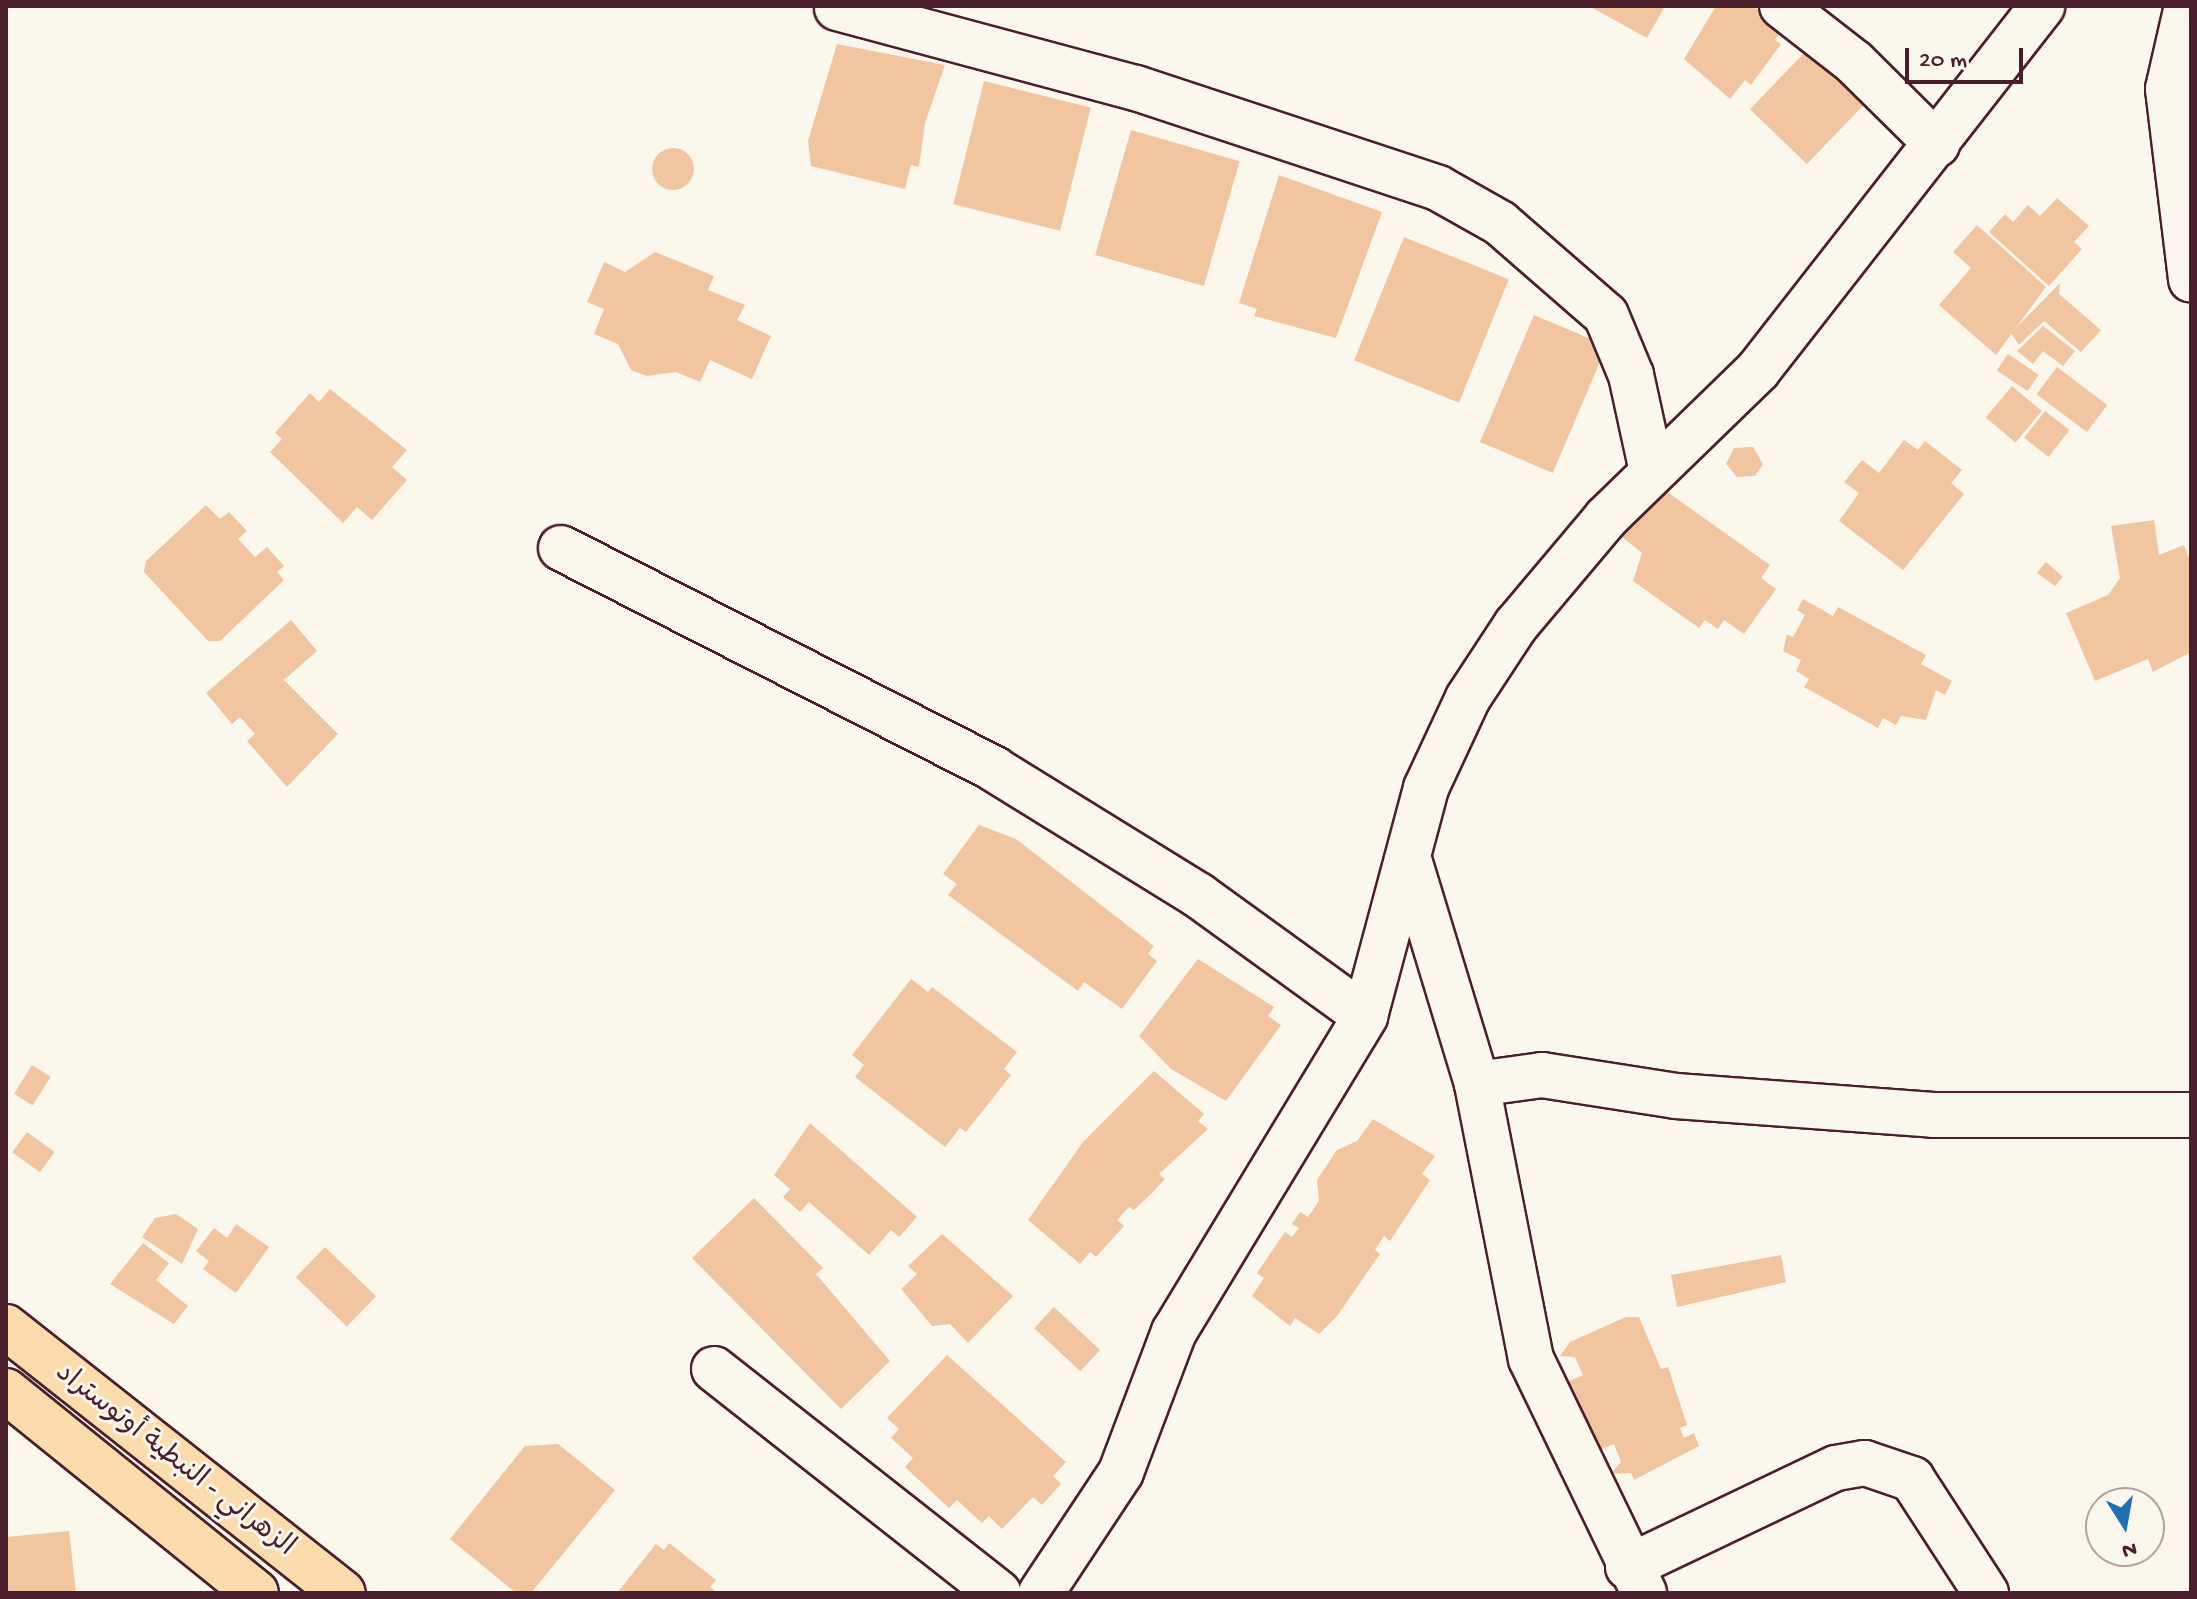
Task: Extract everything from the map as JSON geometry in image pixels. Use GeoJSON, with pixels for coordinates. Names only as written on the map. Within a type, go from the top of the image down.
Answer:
{"type":"FeatureCollection","features":[{"type":"Feature","properties":{"kind":"highway","name":"الزهراني - النبطية أوتوستراد"},"geometry":{"type":"LineString","coordinates":[[6,1327],[165,1457],[343,1593]]}},
{"type":"Feature","properties":{"kind":"highway"},"geometry":{"type":"LineString","coordinates":[[40,1420],[71,1380]]}},
{"type":"Feature","properties":{"kind":"highway","name":"الزهراني - النبطية أوتوستراد"},"geometry":{"type":"LineString","coordinates":[[6,1391],[256,1593]]}},
{"type":"Feature","properties":{"kind":"highway"},"geometry":{"type":"LineString","coordinates":[[134,1495],[165,1457]]}},
{"type":"Feature","properties":{"kind":"street"},"geometry":{"type":"LineString","coordinates":[[1782,6],[1854,62],[1937,144]]}},
{"type":"Feature","properties":{"kind":"street"},"geometry":{"type":"LineString","coordinates":[[1041,1593],[1121,1472],[1174,1332],[1365,1016],[1410,861],[1426,788],[1468,698],[1516,625],[1652,471],[1758,370],[2042,6]]}},
{"type":"Feature","properties":{"kind":"street"},"geometry":{"type":"LineString","coordinates":[[2187,6],[2168,89],[2185,130],[2191,280]]}},
{"type":"Feature","properties":{"kind":"street"},"geometry":{"type":"LineString","coordinates":[[837,8],[1136,88],[1438,188],[1500,223],[1606,315],[1631,375],[1652,471]]}},
{"type":"Feature","properties":{"kind":"street"},"geometry":{"type":"LineString","coordinates":[[561,548],[994,769],[1198,895],[1365,1016]]}},
{"type":"Feature","properties":{"kind":"street"},"geometry":{"type":"LineString","coordinates":[[1410,861],[1477,1084],[1531,1359],[1636,1580],[1836,1468],[1865,1463],[1912,1479],[1986,1593]]}},
{"type":"Feature","properties":{"kind":"street"},"geometry":{"type":"LineString","coordinates":[[1477,1084],[1542,1075],[1676,1096],[1933,1115],[2191,1115]]}},
{"type":"Feature","properties":{"kind":"street"},"geometry":{"type":"LineString","coordinates":[[714,1369],[999,1593]]}},
{"type":"Feature","properties":{"kind":"building"},"geometry":{"type":"Polygon","coordinates":[[[1589,6],[1665,6],[1647,38],[1589,6]]]}},
{"type":"Feature","properties":{"kind":"building"},"geometry":{"type":"Polygon","coordinates":[[[1716,6],[1753,6],[1784,28],[1775,40],[1781,44],[1751,85],[1745,80],[1730,99],[1684,59],[1716,6]]]}},
{"type":"Feature","properties":{"kind":"building"},"geometry":{"type":"Polygon","coordinates":[[[837,44],[945,65],[925,123],[919,167],[911,165],[905,189],[811,166],[808,141],[837,44]]]}},
{"type":"Feature","properties":{"kind":"building"},"geometry":{"type":"Polygon","coordinates":[[[1809,48],[1866,103],[1807,164],[1750,109],[1809,48]]]}},
{"type":"Feature","properties":{"kind":"building"},"geometry":{"type":"Polygon","coordinates":[[[984,81],[1091,108],[1060,231],[953,204],[984,81]]]}},
{"type":"Feature","properties":{"kind":"building"},"geometry":{"type":"Polygon","coordinates":[[[1131,130],[1240,161],[1204,286],[1095,255],[1131,130]]]}},
{"type":"Feature","properties":{"kind":"building"},"geometry":{"type":"Polygon","coordinates":[[[673,148],[688,154],[694,169],[688,184],[673,190],[658,184],[652,169],[658,154],[673,148]]]}},
{"type":"Feature","properties":{"kind":"building"},"geometry":{"type":"Polygon","coordinates":[[[1279,175],[1382,212],[1336,338],[1254,316],[1257,309],[1239,303],[1279,175]]]}},
{"type":"Feature","properties":{"kind":"building"},"geometry":{"type":"Polygon","coordinates":[[[2057,198],[2089,226],[2074,242],[2082,249],[2049,286],[1989,232],[2005,214],[2013,222],[2028,205],[2040,216],[2057,198]]]}},
{"type":"Feature","properties":{"kind":"building"},"geometry":{"type":"Polygon","coordinates":[[[1977,225],[2046,287],[1996,355],[1939,305],[1971,268],[1953,252],[1977,225]]]}},
{"type":"Feature","properties":{"kind":"building"},"geometry":{"type":"Polygon","coordinates":[[[1404,237],[1509,279],[1459,403],[1354,360],[1404,237]]]}},
{"type":"Feature","properties":{"kind":"building"},"geometry":{"type":"Polygon","coordinates":[[[655,252],[714,276],[708,290],[745,305],[737,320],[771,336],[752,379],[710,360],[700,382],[676,372],[647,376],[631,370],[618,344],[594,334],[604,309],[587,302],[604,262],[625,272],[655,252]]]}},
{"type":"Feature","properties":{"kind":"building"},"geometry":{"type":"Polygon","coordinates":[[[2060,283],[2059,294],[2101,330],[2081,352],[2044,321],[2019,345],[2011,333],[2060,283]]]}},
{"type":"Feature","properties":{"kind":"building"},"geometry":{"type":"Polygon","coordinates":[[[1534,315],[1607,346],[1553,473],[1480,442],[1534,315]]]}},
{"type":"Feature","properties":{"kind":"building"},"geometry":{"type":"Polygon","coordinates":[[[2043,326],[2075,351],[2063,366],[2043,351],[2033,364],[2017,351],[2043,326]]]}},
{"type":"Feature","properties":{"kind":"building"},"geometry":{"type":"Polygon","coordinates":[[[2008,354],[2039,375],[2027,391],[1997,371],[2008,354]]]}},
{"type":"Feature","properties":{"kind":"building"},"geometry":{"type":"Polygon","coordinates":[[[2057,367],[2107,405],[2087,432],[2037,394],[2057,367]]]}},
{"type":"Feature","properties":{"kind":"building"},"geometry":{"type":"Polygon","coordinates":[[[2012,386],[2042,411],[2016,442],[1986,417],[2012,386]]]}},
{"type":"Feature","properties":{"kind":"building"},"geometry":{"type":"Polygon","coordinates":[[[330,389],[407,450],[392,467],[407,480],[372,520],[357,507],[343,523],[270,452],[282,439],[275,433],[310,393],[319,402],[330,389]]]}},
{"type":"Feature","properties":{"kind":"building"},"geometry":{"type":"Polygon","coordinates":[[[2045,411],[2069,430],[2048,457],[2024,438],[2045,411]]]}},
{"type":"Feature","properties":{"kind":"building"},"geometry":{"type":"Polygon","coordinates":[[[1904,440],[1918,450],[1925,441],[1962,470],[1951,483],[1964,494],[1903,570],[1839,521],[1859,493],[1844,482],[1862,460],[1879,473],[1904,440]]]}},
{"type":"Feature","properties":{"kind":"building"},"geometry":{"type":"Polygon","coordinates":[[[1753,447],[1763,464],[1755,476],[1737,477],[1726,464],[1734,448],[1753,447]]]}},
{"type":"Feature","properties":{"kind":"building"},"geometry":{"type":"Polygon","coordinates":[[[1659,486],[1770,565],[1761,578],[1776,589],[1744,634],[1724,620],[1718,629],[1705,620],[1699,628],[1633,581],[1642,553],[1622,537],[1659,486]]]}},
{"type":"Feature","properties":{"kind":"building"},"geometry":{"type":"Polygon","coordinates":[[[206,505],[220,519],[229,512],[247,531],[238,539],[255,557],[267,547],[284,566],[277,572],[284,580],[220,641],[208,641],[144,572],[146,561],[206,505]]]}},
{"type":"Feature","properties":{"kind":"building"},"geometry":{"type":"Polygon","coordinates":[[[2154,520],[2159,555],[2184,545],[2191,563],[2191,652],[2153,672],[2148,659],[2095,681],[2066,613],[2108,595],[2120,578],[2111,526],[2154,520]]]}},
{"type":"Feature","properties":{"kind":"building"},"geometry":{"type":"Polygon","coordinates":[[[2046,562],[2063,577],[2055,586],[2037,573],[2046,562]]]}},
{"type":"Feature","properties":{"kind":"building"},"geometry":{"type":"Polygon","coordinates":[[[1803,599],[1833,616],[1838,607],[1926,655],[1921,664],[1952,681],[1945,695],[1936,690],[1926,720],[1901,716],[1896,725],[1883,718],[1878,728],[1804,687],[1809,679],[1796,671],[1801,660],[1783,651],[1787,634],[1793,637],[1805,615],[1797,610],[1803,599]]]}},
{"type":"Feature","properties":{"kind":"building"},"geometry":{"type":"Polygon","coordinates":[[[291,620],[317,651],[284,680],[338,734],[287,787],[247,741],[255,734],[240,717],[232,724],[206,693],[291,620]]]}},
{"type":"Feature","properties":{"kind":"building"},"geometry":{"type":"Polygon","coordinates":[[[979,825],[1016,839],[1154,946],[1148,954],[1157,961],[1122,1009],[1084,982],[1078,991],[948,895],[957,884],[943,874],[979,825]]]}},
{"type":"Feature","properties":{"kind":"building"},"geometry":{"type":"Polygon","coordinates":[[[1198,959],[1274,1007],[1268,1016],[1281,1025],[1226,1101],[1171,1069],[1139,1036],[1198,959]]]}},
{"type":"Feature","properties":{"kind":"building"},"geometry":{"type":"Polygon","coordinates":[[[911,979],[928,992],[932,987],[1017,1052],[1004,1069],[1011,1075],[966,1132],[960,1128],[945,1147],[855,1077],[864,1065],[852,1055],[911,979]]]}},
{"type":"Feature","properties":{"kind":"building"},"geometry":{"type":"Polygon","coordinates":[[[32,1065],[51,1077],[33,1105],[14,1094],[32,1065]]]}},
{"type":"Feature","properties":{"kind":"building"},"geometry":{"type":"Polygon","coordinates":[[[1154,1071],[1204,1114],[1198,1121],[1208,1129],[1159,1174],[1165,1179],[1152,1193],[1134,1210],[1129,1207],[1117,1220],[1124,1226],[1096,1257],[1090,1252],[1080,1264],[1028,1220],[1083,1142],[1154,1071]]]}},
{"type":"Feature","properties":{"kind":"building"},"geometry":{"type":"Polygon","coordinates":[[[1373,1119],[1435,1156],[1422,1174],[1430,1180],[1390,1241],[1384,1236],[1375,1250],[1380,1254],[1337,1316],[1319,1334],[1295,1318],[1290,1326],[1252,1296],[1264,1278],[1257,1273],[1285,1232],[1292,1237],[1299,1228],[1292,1224],[1300,1212],[1308,1217],[1319,1201],[1317,1180],[1337,1150],[1357,1141],[1373,1119]]]}},
{"type":"Feature","properties":{"kind":"building"},"geometry":{"type":"Polygon","coordinates":[[[810,1123],[917,1217],[899,1237],[891,1230],[869,1255],[809,1202],[800,1212],[783,1197],[790,1189],[774,1175],[810,1123]]]}},
{"type":"Feature","properties":{"kind":"building"},"geometry":{"type":"Polygon","coordinates":[[[27,1132],[55,1152],[40,1172],[12,1152],[27,1132]]]}},
{"type":"Feature","properties":{"kind":"building"},"geometry":{"type":"Polygon","coordinates":[[[754,1198],[823,1268],[816,1274],[890,1361],[841,1409],[692,1258],[754,1198]]]}},
{"type":"Feature","properties":{"kind":"building"},"geometry":{"type":"Polygon","coordinates":[[[176,1214],[198,1229],[182,1264],[142,1237],[155,1218],[176,1214]]]}},
{"type":"Feature","properties":{"kind":"building"},"geometry":{"type":"Polygon","coordinates":[[[236,1224],[269,1247],[236,1293],[203,1269],[209,1261],[196,1251],[214,1228],[227,1238],[236,1224]]]}},
{"type":"Feature","properties":{"kind":"building"},"geometry":{"type":"Polygon","coordinates":[[[942,1234],[1013,1296],[968,1343],[950,1324],[932,1326],[901,1289],[917,1274],[908,1266],[942,1234]]]}},
{"type":"Feature","properties":{"kind":"building"},"geometry":{"type":"Polygon","coordinates":[[[143,1243],[169,1263],[156,1280],[188,1306],[174,1324],[110,1284],[143,1243]]]}},
{"type":"Feature","properties":{"kind":"building"},"geometry":{"type":"Polygon","coordinates":[[[325,1247],[376,1296],[347,1327],[296,1277],[325,1247]]]}},
{"type":"Feature","properties":{"kind":"building"},"geometry":{"type":"Polygon","coordinates":[[[1781,1255],[1786,1282],[1677,1307],[1671,1275],[1781,1255]]]}},
{"type":"Feature","properties":{"kind":"building"},"geometry":{"type":"Polygon","coordinates":[[[1054,1307],[1100,1350],[1080,1371],[1034,1328],[1054,1307]]]}},
{"type":"Feature","properties":{"kind":"building"},"geometry":{"type":"Polygon","coordinates":[[[1626,1317],[1639,1317],[1661,1369],[1668,1367],[1687,1425],[1680,1428],[1684,1438],[1694,1433],[1699,1446],[1634,1480],[1631,1473],[1610,1474],[1621,1462],[1614,1444],[1600,1450],[1569,1381],[1583,1375],[1575,1357],[1560,1356],[1570,1342],[1626,1317]]]}},
{"type":"Feature","properties":{"kind":"building"},"geometry":{"type":"Polygon","coordinates":[[[947,1355],[1066,1462],[1053,1476],[1061,1484],[1042,1505],[1033,1497],[1002,1529],[989,1516],[982,1523],[957,1500],[949,1508],[905,1467],[913,1458],[891,1438],[899,1429],[887,1418],[947,1355]]]}},
{"type":"Feature","properties":{"kind":"building"},"geometry":{"type":"Polygon","coordinates":[[[558,1444],[615,1490],[531,1593],[516,1593],[450,1539],[525,1446],[558,1444]]]}},
{"type":"Feature","properties":{"kind":"building"},"geometry":{"type":"Polygon","coordinates":[[[69,1531],[76,1593],[6,1593],[6,1537],[69,1531]]]}},
{"type":"Feature","properties":{"kind":"building"},"geometry":{"type":"Polygon","coordinates":[[[669,1543],[716,1580],[710,1587],[717,1593],[617,1593],[656,1544],[664,1550],[669,1543]]]}}]}
